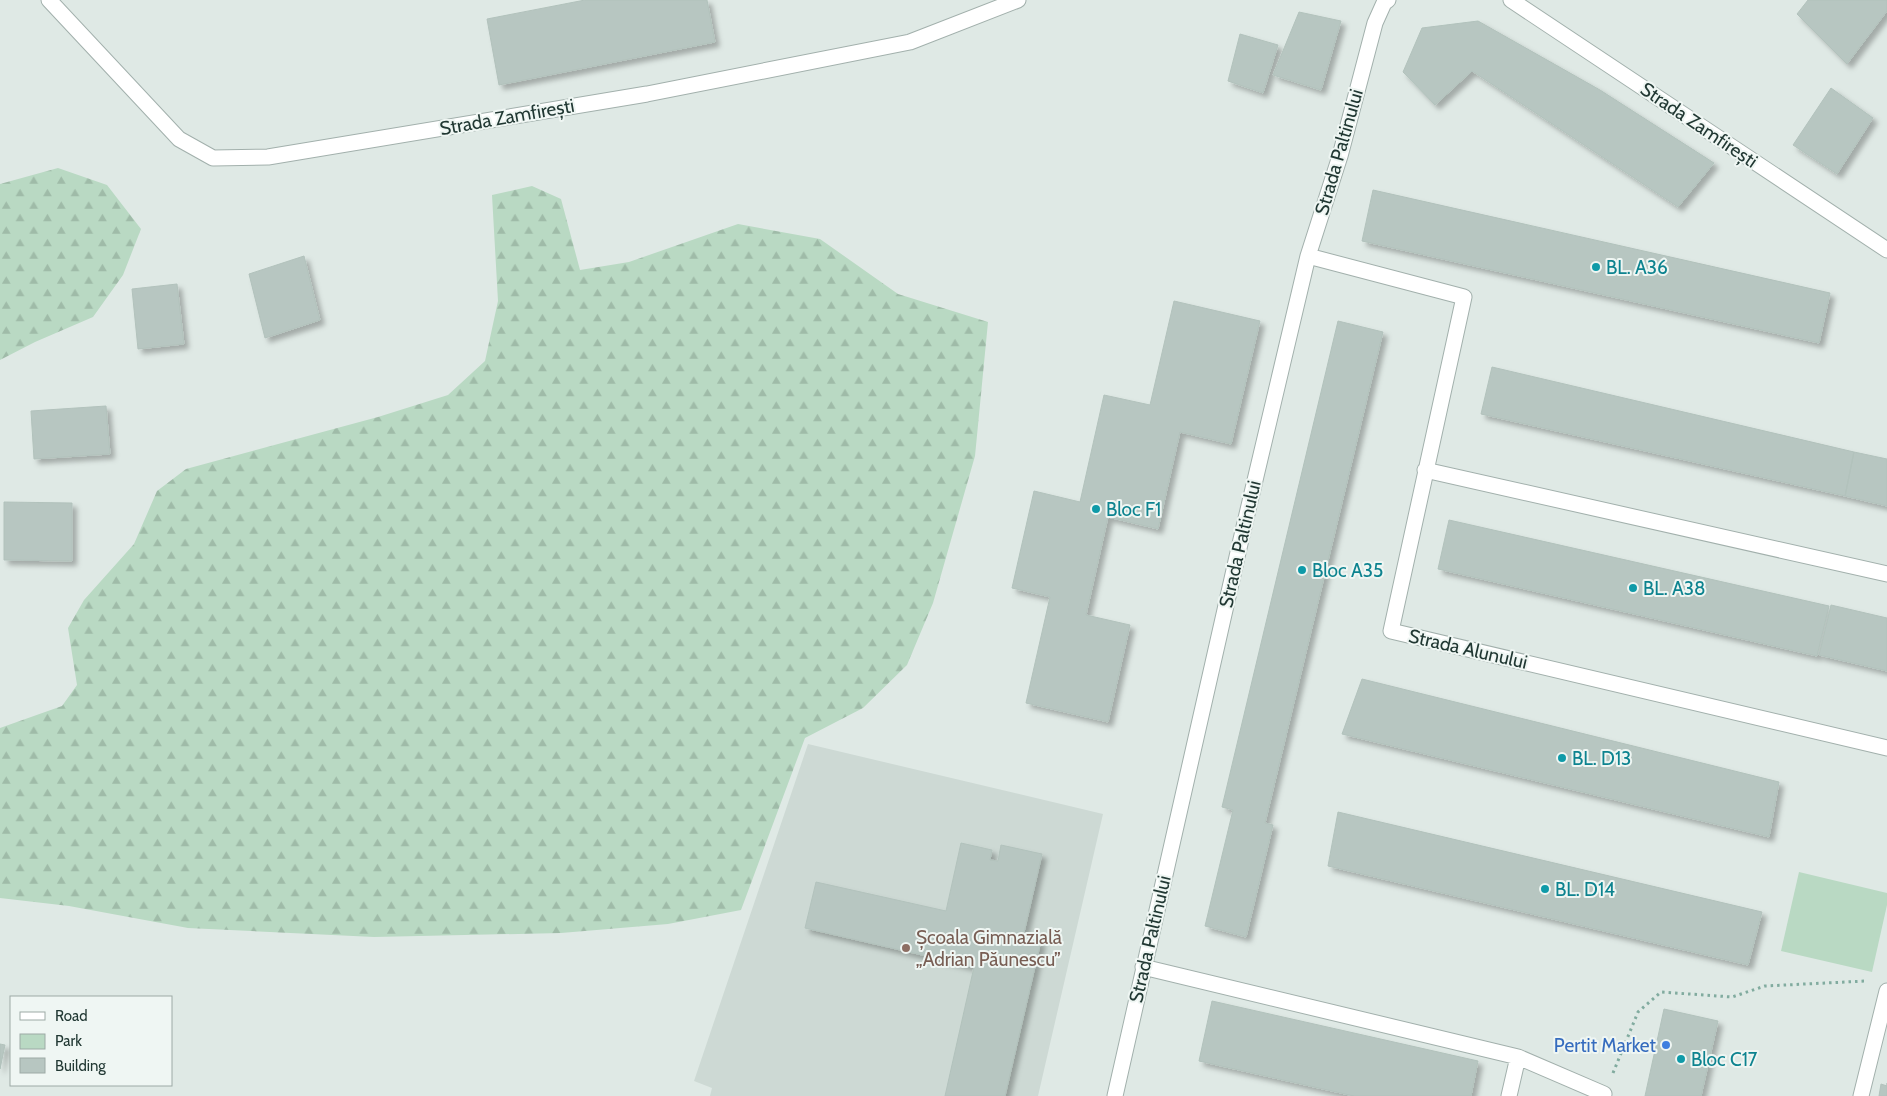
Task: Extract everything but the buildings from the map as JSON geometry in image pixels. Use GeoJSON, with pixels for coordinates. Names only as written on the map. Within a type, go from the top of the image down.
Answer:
{"type":"FeatureCollection","features":[{"type":"Feature","properties":{"kind":"street","name":"Strada Zamfirești"},"geometry":{"type":"LineString","coordinates":[[49,0],[179,139],[213,158],[268,157],[676,88],[910,42],[1018,0]]}},
{"type":"Feature","properties":{"kind":"street","name":"Strada Paltinului"},"geometry":{"type":"LineString","coordinates":[[1115,1096],[1239,548],[1308,256],[1340,156],[1375,23],[1384,2],[1388,0]]}},
{"type":"Feature","properties":{"kind":"street","name":"Strada Zamfirești"},"geometry":{"type":"LineString","coordinates":[[1510,0],[1887,250]]}},
{"type":"Feature","properties":{"kind":"street","name":"Strada Alunului"},"geometry":{"type":"LineString","coordinates":[[1308,256],[1464,297],[1391,631],[1887,748]]}},
{"type":"Feature","properties":{"kind":"street"},"geometry":{"type":"LineString","coordinates":[[1425,470],[1887,574]]}},
{"type":"Feature","properties":{"kind":"street"},"geometry":{"type":"LineString","coordinates":[[1143,967],[1518,1058],[1604,1095]]}},
{"type":"Feature","properties":{"kind":"street"},"geometry":{"type":"LineString","coordinates":[[1860,1096],[1887,991]]}},
{"type":"Feature","properties":{"kind":"street"},"geometry":{"type":"LineString","coordinates":[[1509,1096],[1518,1058]]}},
{"type":"Feature","properties":{"kind":"path"},"geometry":{"type":"LineString","coordinates":[[1604,1095],[1638,1012],[1661,992],[1732,997],[1765,986],[1868,981]]}},
{"type":"Feature","properties":{"kind":"shaded area","name":"Școala Gimnazială „Adrian Păunescu”"},"geometry":{"type":"Polygon","coordinates":[[[808,744],[1103,814],[1038,1096],[710,1096],[712,1088],[694,1081],[808,744]]]}},
{"type":"Feature","properties":{"kind":"green space"},"geometry":{"type":"Polygon","coordinates":[[[58,168],[107,185],[141,229],[123,275],[93,317],[35,342],[0,360],[0,184],[58,168]]]}},
{"type":"Feature","properties":{"kind":"green space"},"geometry":{"type":"Polygon","coordinates":[[[532,186],[561,199],[580,270],[629,262],[738,224],[820,239],[898,294],[988,322],[975,456],[933,603],[907,665],[863,708],[805,738],[741,910],[668,924],[561,933],[374,937],[188,928],[69,906],[0,898],[0,728],[62,706],[77,685],[68,628],[84,600],[134,544],[157,491],[186,469],[378,417],[448,395],[485,361],[498,301],[492,195],[532,186]]]}},
{"type":"Feature","properties":{"kind":"green space"},"geometry":{"type":"Polygon","coordinates":[[[1799,872],[1887,893],[1887,905],[1872,972],[1781,951],[1799,872]]]}},
{"type":"Feature","properties":{"kind":"place","name":"BL. A36"},"geometry":{"type":"Point","coordinates":[1596,267]}},
{"type":"Feature","properties":{"kind":"place","name":"Bloc F1"},"geometry":{"type":"Point","coordinates":[1096,509]}},
{"type":"Feature","properties":{"kind":"place","name":"Bloc A35"},"geometry":{"type":"Point","coordinates":[1302,570]}},
{"type":"Feature","properties":{"kind":"place","name":"BL. A38"},"geometry":{"type":"Point","coordinates":[1633,588]}},
{"type":"Feature","properties":{"kind":"place","name":"BL. D13"},"geometry":{"type":"Point","coordinates":[1562,758]}},
{"type":"Feature","properties":{"kind":"place","name":"BL. D14"},"geometry":{"type":"Point","coordinates":[1545,889]}},
{"type":"Feature","properties":{"kind":"place","name":"Școala Gimnazială „Adrian Păunescu”"},"geometry":{"type":"Point","coordinates":[906,948]}},
{"type":"Feature","properties":{"kind":"place","name":"Pertit Market"},"geometry":{"type":"Point","coordinates":[1666,1045]}},
{"type":"Feature","properties":{"kind":"place","name":"Bloc C17"},"geometry":{"type":"Point","coordinates":[1681,1059]}}]}
